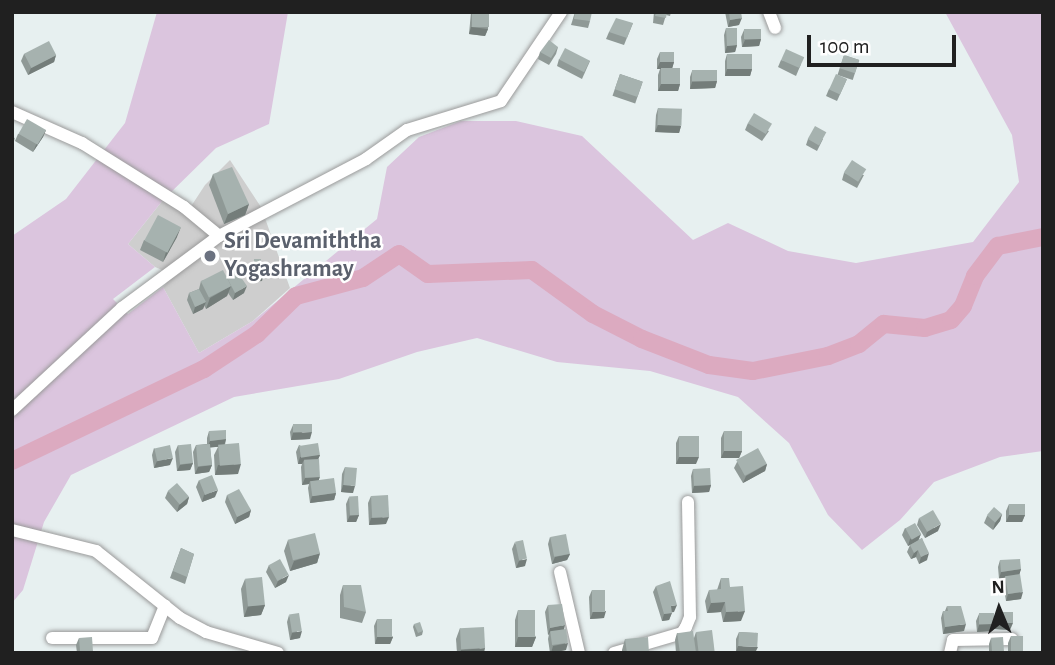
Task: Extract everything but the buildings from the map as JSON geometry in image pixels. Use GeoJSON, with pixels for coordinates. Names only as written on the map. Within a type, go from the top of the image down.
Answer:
{"type":"FeatureCollection","features":[{"type":"Feature","properties":{"kind":"street"},"geometry":{"type":"LineString","coordinates":[[12,410],[122,308],[219,236],[366,159],[407,130],[501,101],[561,12]]}},
{"type":"Feature","properties":{"kind":"street"},"geometry":{"type":"LineString","coordinates":[[769,12],[775,28]]}},
{"type":"Feature","properties":{"kind":"street"},"geometry":{"type":"LineString","coordinates":[[12,112],[82,144],[184,207],[219,236]]}},
{"type":"Feature","properties":{"kind":"street"},"geometry":{"type":"LineString","coordinates":[[614,653],[682,633],[686,627],[690,617],[688,502]]}},
{"type":"Feature","properties":{"kind":"street"},"geometry":{"type":"LineString","coordinates":[[12,530],[96,551],[165,606],[205,632],[278,653]]}},
{"type":"Feature","properties":{"kind":"street"},"geometry":{"type":"LineString","coordinates":[[560,572],[579,653]]}},
{"type":"Feature","properties":{"kind":"street"},"geometry":{"type":"LineString","coordinates":[[52,638],[152,638],[165,606]]}},
{"type":"Feature","properties":{"kind":"street"},"geometry":{"type":"LineString","coordinates":[[950,653],[953,640],[1012,639]]}},
{"type":"Feature","properties":{"kind":"shaded area"},"geometry":{"type":"Polygon","coordinates":[[[157,12],[288,12],[269,124],[216,148],[163,200],[128,244],[155,267],[113,299],[128,314],[163,287],[199,353],[253,321],[377,219],[387,167],[419,137],[461,121],[516,121],[582,136],[693,240],[728,223],[788,251],[856,263],[973,242],[1019,182],[1012,135],[945,12],[1043,12],[1043,451],[1000,457],[934,482],[900,520],[862,550],[828,515],[789,443],[738,397],[650,371],[557,362],[477,338],[417,352],[339,379],[234,397],[71,475],[44,522],[23,590],[12,603],[12,236],[66,199],[125,123],[157,12]]]}},
{"type":"Feature","properties":{"kind":"shaded area","name":"Sri Devamiththa Yogashramay"},"geometry":{"type":"Polygon","coordinates":[[[230,160],[261,207],[290,288],[253,321],[199,353],[163,287],[174,275],[155,267],[128,244],[163,200],[186,214],[205,185],[230,160]]]}},
{"type":"Feature","properties":{"kind":"waterway"},"geometry":{"type":"LineString","coordinates":[[12,461],[204,369],[257,334],[296,296],[363,278],[399,254],[428,274],[532,270],[593,314],[642,339],[709,365],[753,371],[828,356],[859,344],[884,324],[925,328],[951,320],[963,306],[975,276],[998,246],[1043,237]]}},
{"type":"Feature","properties":{"kind":"place","name":"Sri Devamiththa Yogashramay"},"geometry":{"type":"Point","coordinates":[210,256]}}]}
